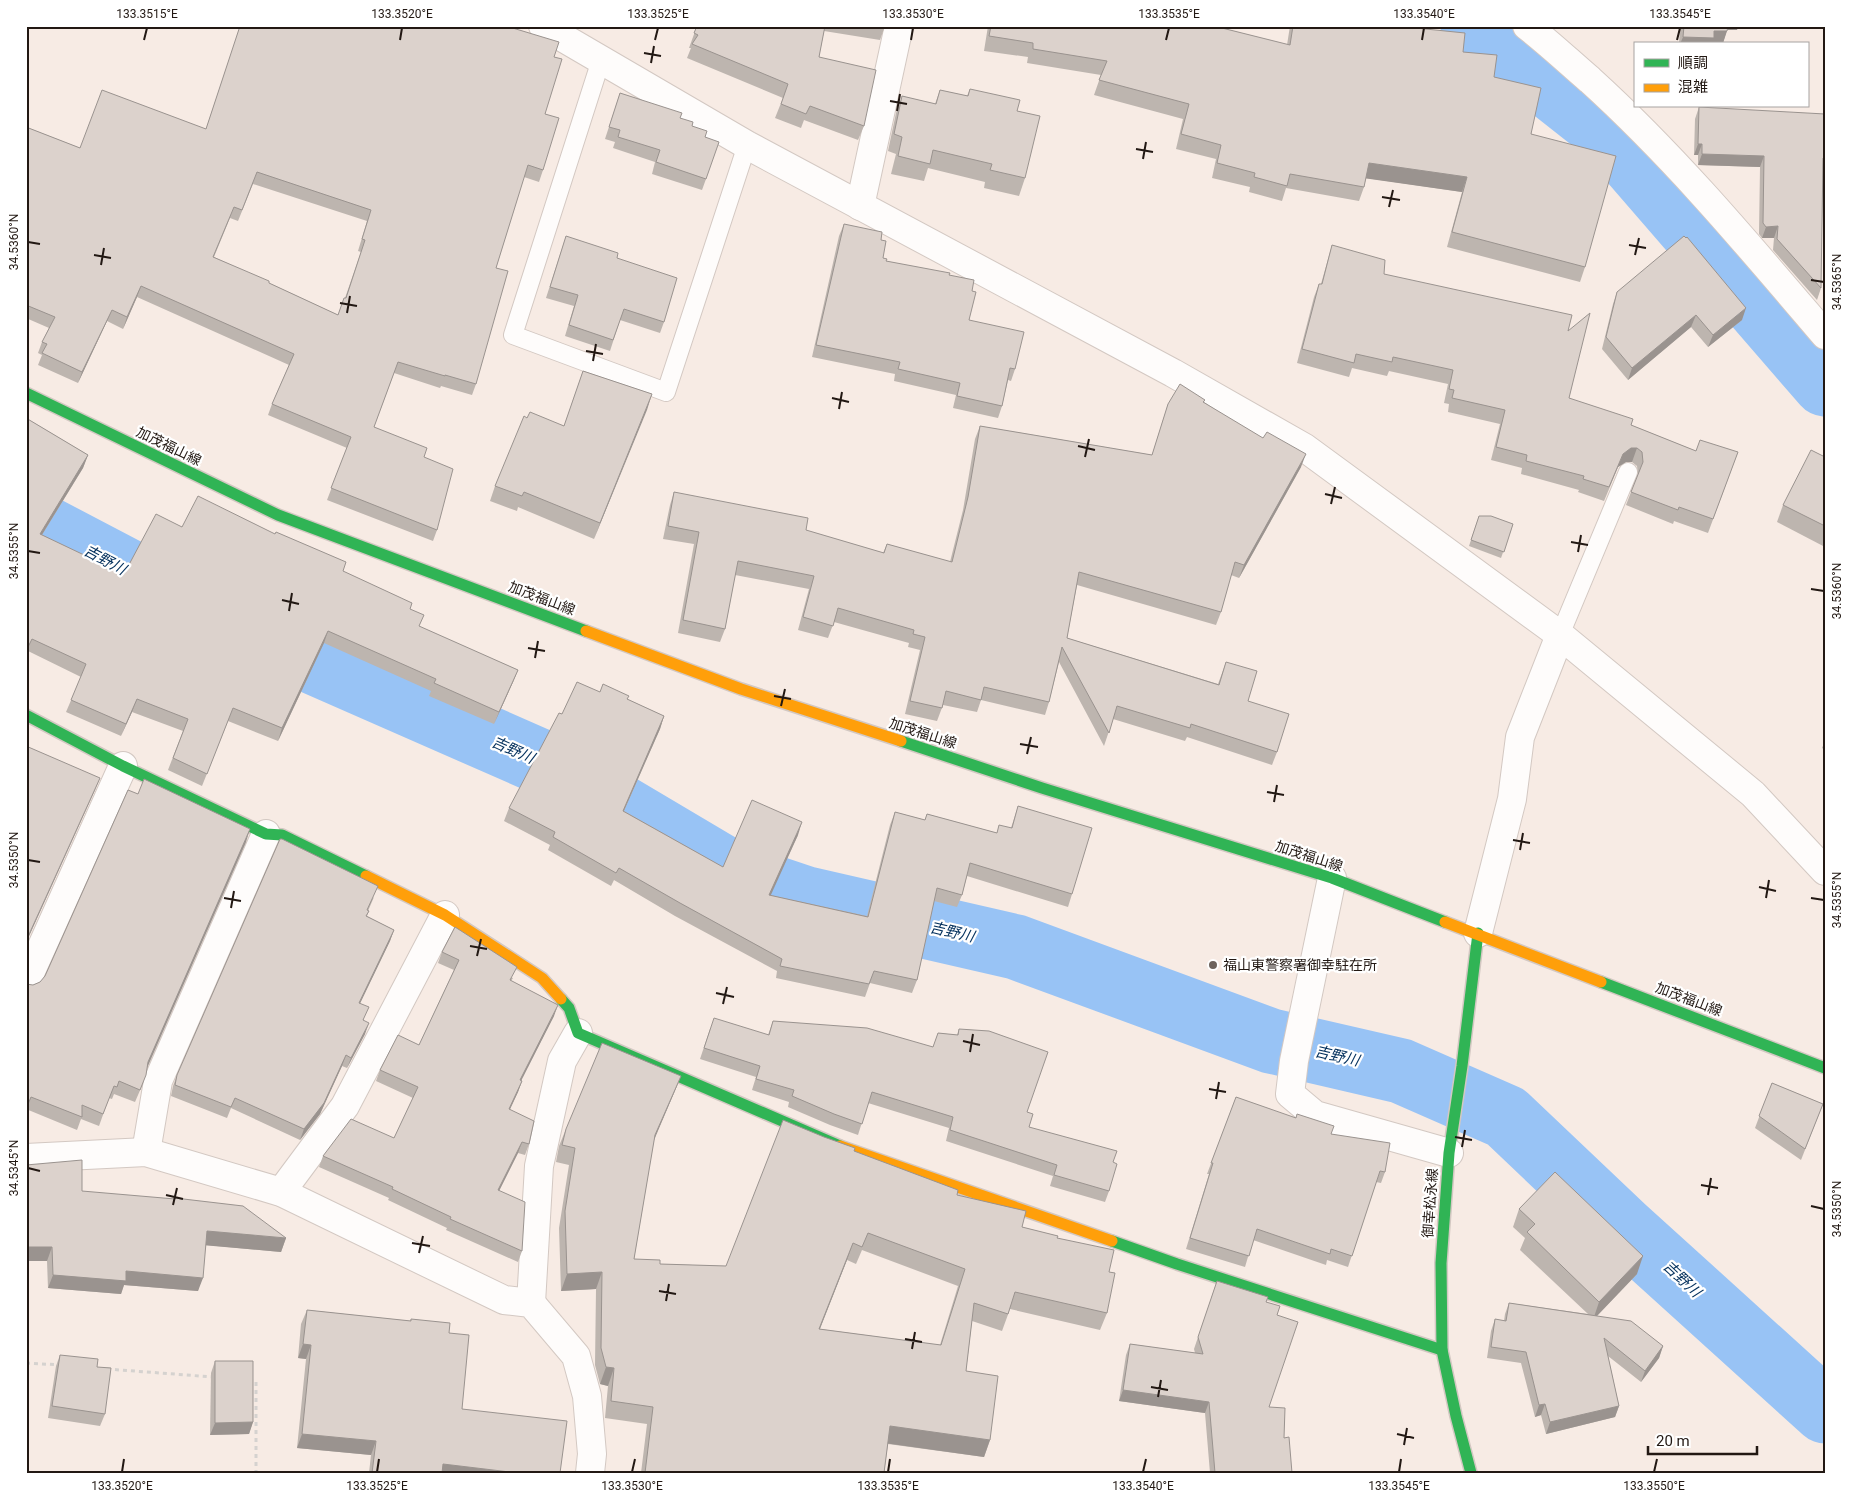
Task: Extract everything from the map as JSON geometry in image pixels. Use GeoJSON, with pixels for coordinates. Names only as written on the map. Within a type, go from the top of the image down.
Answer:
{"type":"FeatureCollection","features":[{"type":"Feature","properties":{"kind":"main road","name":"加茂福山線"},"geometry":{"type":"LineString","coordinates":[[26,393],[278,516],[731,685],[1042,788],[1332,878],[1825,1068]]}},
{"type":"Feature","properties":{"kind":"main road"},"geometry":{"type":"LineString","coordinates":[[26,716],[123,766],[266,834],[282,835],[445,915],[542,978],[569,1008],[578,1033],[824,1140],[1177,1264],[1442,1350]]}},
{"type":"Feature","properties":{"kind":"main road","name":"御幸松永線"},"geometry":{"type":"LineString","coordinates":[[1471,1473],[1456,1416],[1442,1350],[1441,1263],[1449,1153],[1478,934]]}},
{"type":"Feature","properties":{"kind":"street"},"geometry":{"type":"LineString","coordinates":[[543,26],[747,145],[1173,373],[1305,448],[1560,635],[1753,794],[1825,871]]}},
{"type":"Feature","properties":{"kind":"street"},"geometry":{"type":"LineString","coordinates":[[860,206],[899,26]]}},
{"type":"Feature","properties":{"kind":"street"},"geometry":{"type":"LineString","coordinates":[[1526,26],[1544,39],[1634,120],[1734,228],[1825,335]]}},
{"type":"Feature","properties":{"kind":"street"},"geometry":{"type":"LineString","coordinates":[[1478,934],[1512,799],[1520,737],[1560,635]]}},
{"type":"Feature","properties":{"kind":"street"},"geometry":{"type":"LineString","coordinates":[[26,982],[123,766]]}},
{"type":"Feature","properties":{"kind":"street"},"geometry":{"type":"LineString","coordinates":[[146,1152],[158,1080],[266,834]]}},
{"type":"Feature","properties":{"kind":"street"},"geometry":{"type":"LineString","coordinates":[[1332,878],[1300,1030],[1290,1094],[1315,1115],[1449,1153]]}},
{"type":"Feature","properties":{"kind":"street"},"geometry":{"type":"LineString","coordinates":[[281,1192],[345,1106],[445,915]]}},
{"type":"Feature","properties":{"kind":"street"},"geometry":{"type":"LineString","coordinates":[[531,1303],[539,1166],[562,1061],[578,1033]]}},
{"type":"Feature","properties":{"kind":"street"},"geometry":{"type":"LineString","coordinates":[[26,1158],[146,1152],[281,1192],[504,1300],[531,1303],[576,1356],[587,1396],[592,1454],[590,1473]]}},
{"type":"Feature","properties":{"kind":"lane"},"geometry":{"type":"LineString","coordinates":[[601,60],[513,335],[666,392],[747,145]]}},
{"type":"Feature","properties":{"kind":"lane"},"geometry":{"type":"LineString","coordinates":[[1560,635],[1628,472]]}},
{"type":"Feature","properties":{"kind":"path"},"geometry":{"type":"LineString","coordinates":[[26,1363],[65,1366]]}},
{"type":"Feature","properties":{"kind":"path"},"geometry":{"type":"LineString","coordinates":[[103,1369],[218,1378]]}},
{"type":"Feature","properties":{"kind":"path"},"geometry":{"type":"LineString","coordinates":[[246,1380],[256,1380],[256,1473]]}},
{"type":"Feature","properties":{"kind":"building"},"geometry":{"type":"Polygon","coordinates":[[[240,26],[506,26],[559,42],[554,57],[562,59],[545,114],[559,118],[543,170],[528,165],[496,268],[508,271],[476,384],[398,362],[374,427],[427,448],[424,457],[453,469],[437,530],[331,488],[351,437],[272,404],[294,354],[141,286],[127,317],[112,310],[82,372],[42,353],[47,344],[42,342],[55,317],[26,305],[26,127],[80,148],[102,90],[206,129],[240,26]],[[257,172],[242,210],[234,207],[213,257],[269,281],[269,283],[338,315],[344,298],[346,298],[365,240],[362,239],[371,210],[257,172]]]}},
{"type":"Feature","properties":{"kind":"building"},"geometry":{"type":"Polygon","coordinates":[[[697,26],[825,26],[819,57],[876,70],[864,126],[810,106],[806,114],[781,104],[788,84],[692,44],[698,35],[694,33],[697,26]]]}},
{"type":"Feature","properties":{"kind":"building"},"geometry":{"type":"Polygon","coordinates":[[[991,26],[1214,26],[1290,45],[1293,26],[1396,26],[1465,33],[1463,52],[1497,55],[1494,77],[1541,88],[1531,134],[1616,156],[1585,267],[1452,232],[1467,177],[1369,163],[1364,187],[1290,174],[1287,186],[1254,177],[1255,173],[1217,163],[1221,145],[1181,134],[1189,104],[1099,80],[1107,61],[1033,49],[1033,43],[989,36],[991,26]]]}},
{"type":"Feature","properties":{"kind":"building"},"geometry":{"type":"Polygon","coordinates":[[[1684,26],[1728,26],[1727,31],[1714,31],[1714,38],[1683,37],[1684,26]]]}},
{"type":"Feature","properties":{"kind":"building"},"geometry":{"type":"Polygon","coordinates":[[[970,89],[1020,100],[1017,111],[1040,116],[1025,178],[990,170],[992,164],[933,150],[930,164],[898,156],[902,137],[894,134],[902,96],[936,104],[940,90],[968,96],[970,89]]]}},
{"type":"Feature","properties":{"kind":"building"},"geometry":{"type":"Polygon","coordinates":[[[620,93],[682,113],[680,118],[693,122],[692,126],[707,131],[705,137],[719,142],[706,179],[656,162],[660,150],[618,137],[620,130],[609,127],[620,93]]]}},
{"type":"Feature","properties":{"kind":"building"},"geometry":{"type":"Polygon","coordinates":[[[1699,108],[1825,114],[1821,288],[1777,239],[1778,226],[1766,227],[1763,223],[1764,156],[1702,154],[1702,144],[1698,144],[1699,108]]]}},
{"type":"Feature","properties":{"kind":"building"},"geometry":{"type":"Polygon","coordinates":[[[844,224],[882,232],[881,240],[886,241],[883,258],[887,259],[886,261],[950,273],[949,275],[974,280],[972,291],[976,292],[969,320],[1024,332],[1015,369],[1010,368],[1002,406],[957,396],[960,383],[898,369],[900,362],[816,345],[844,224]]]}},
{"type":"Feature","properties":{"kind":"building"},"geometry":{"type":"Polygon","coordinates":[[[566,236],[618,253],[617,258],[677,278],[664,322],[624,309],[613,340],[569,325],[578,295],[550,287],[566,236]]]}},
{"type":"Feature","properties":{"kind":"building"},"geometry":{"type":"Polygon","coordinates":[[[1684,236],[1687,237],[1746,308],[1713,335],[1696,315],[1632,368],[1606,337],[1617,292],[1684,236]]]}},
{"type":"Feature","properties":{"kind":"building"},"geometry":{"type":"Polygon","coordinates":[[[1332,245],[1385,260],[1384,274],[1572,315],[1568,331],[1590,313],[1569,398],[1633,419],[1631,425],[1696,451],[1700,440],[1738,452],[1713,519],[1679,507],[1678,510],[1631,492],[1643,462],[1642,452],[1637,448],[1631,448],[1623,454],[1609,487],[1583,479],[1584,476],[1526,461],[1527,455],[1496,447],[1505,410],[1452,398],[1454,390],[1449,389],[1453,370],[1393,357],[1392,362],[1356,354],[1354,363],[1302,349],[1319,284],[1322,284],[1332,245]]]}},
{"type":"Feature","properties":{"kind":"building"},"geometry":{"type":"Polygon","coordinates":[[[583,371],[652,394],[600,523],[524,492],[522,496],[495,486],[524,416],[527,418],[530,412],[564,426],[583,371]]]}},
{"type":"Feature","properties":{"kind":"building"},"geometry":{"type":"Polygon","coordinates":[[[1180,384],[1205,400],[1203,402],[1263,438],[1267,432],[1306,454],[1244,565],[1235,562],[1221,612],[1079,572],[1067,638],[1219,685],[1226,662],[1257,671],[1248,701],[1289,714],[1277,752],[1191,724],[1190,728],[1117,706],[1109,733],[1062,647],[1049,702],[984,687],[981,700],[946,691],[942,708],[910,701],[925,637],[913,634],[914,630],[838,608],[833,626],[803,617],[814,576],[738,561],[725,629],[683,620],[699,532],[668,526],[674,492],[808,518],[806,530],[884,553],[887,544],[952,562],[968,497],[980,426],[1152,455],[1168,404],[1180,384]]]}},
{"type":"Feature","properties":{"kind":"building"},"geometry":{"type":"Polygon","coordinates":[[[26,418],[88,455],[40,534],[124,574],[156,514],[182,527],[198,496],[275,534],[276,532],[346,562],[343,571],[412,603],[410,609],[424,615],[419,626],[518,670],[499,712],[434,683],[436,679],[328,631],[282,728],[233,708],[207,774],[173,758],[188,719],[137,699],[126,724],[71,700],[86,664],[32,639],[26,651],[26,418]]]}},
{"type":"Feature","properties":{"kind":"building"},"geometry":{"type":"Polygon","coordinates":[[[1811,450],[1825,457],[1825,526],[1783,505],[1811,450]]]}},
{"type":"Feature","properties":{"kind":"building"},"geometry":{"type":"Polygon","coordinates":[[[1479,516],[1491,516],[1513,524],[1504,552],[1471,540],[1479,516]]]}},
{"type":"Feature","properties":{"kind":"building"},"geometry":{"type":"Polygon","coordinates":[[[577,682],[600,692],[603,684],[629,696],[627,699],[664,716],[623,811],[723,867],[752,800],[802,822],[769,895],[868,917],[895,812],[925,820],[927,814],[997,833],[999,825],[1012,828],[1018,806],[1092,828],[1072,894],[970,863],[962,895],[937,888],[917,980],[874,971],[869,984],[780,966],[782,959],[619,868],[616,873],[553,837],[555,832],[509,808],[559,713],[562,714],[577,682]]]}},
{"type":"Feature","properties":{"kind":"building"},"geometry":{"type":"Polygon","coordinates":[[[26,746],[100,778],[26,941],[26,746]]]}},
{"type":"Feature","properties":{"kind":"building"},"geometry":{"type":"Polygon","coordinates":[[[144,779],[250,829],[148,1062],[146,1075],[140,1090],[119,1081],[117,1087],[114,1086],[103,1114],[82,1105],[82,1117],[31,1097],[26,1109],[26,984],[33,985],[40,982],[45,976],[128,790],[138,794],[144,779]]]}},
{"type":"Feature","properties":{"kind":"building"},"geometry":{"type":"Polygon","coordinates":[[[280,839],[378,886],[366,916],[394,930],[359,1003],[369,1007],[363,1020],[369,1023],[351,1058],[346,1055],[324,1103],[304,1129],[235,1098],[231,1107],[175,1085],[177,1075],[280,839]]]}},
{"type":"Feature","properties":{"kind":"building"},"geometry":{"type":"Polygon","coordinates":[[[455,927],[517,967],[510,980],[558,1005],[520,1080],[522,1081],[509,1109],[534,1121],[529,1144],[522,1142],[498,1190],[525,1202],[522,1251],[450,1219],[451,1217],[392,1189],[393,1187],[323,1156],[351,1119],[394,1138],[418,1087],[380,1070],[398,1035],[419,1045],[459,960],[442,952],[455,927]]]}},
{"type":"Feature","properties":{"kind":"building"},"geometry":{"type":"Polygon","coordinates":[[[714,1018],[769,1035],[773,1021],[867,1028],[933,1047],[938,1033],[958,1035],[959,1029],[989,1031],[1048,1052],[1027,1112],[1033,1114],[1029,1127],[1117,1151],[1113,1162],[1117,1164],[1109,1191],[1054,1175],[1057,1165],[950,1130],[953,1117],[872,1092],[862,1124],[792,1096],[794,1090],[756,1079],[760,1066],[704,1048],[714,1018]]]}},
{"type":"Feature","properties":{"kind":"building"},"geometry":{"type":"Polygon","coordinates":[[[602,1043],[681,1076],[655,1135],[634,1259],[660,1260],[660,1264],[726,1266],[783,1120],[855,1148],[854,1151],[958,1190],[957,1195],[1026,1211],[1022,1227],[1058,1236],[1057,1238],[1114,1250],[1109,1272],[1115,1273],[1107,1313],[1015,1292],[1008,1314],[974,1303],[966,1371],[998,1376],[990,1440],[890,1426],[884,1473],[645,1473],[653,1407],[611,1401],[614,1368],[606,1367],[601,1348],[602,1272],[567,1274],[565,1211],[575,1148],[562,1145],[566,1129],[602,1043]],[[868,1233],[862,1247],[853,1243],[819,1329],[941,1345],[965,1269],[868,1233]]]}},
{"type":"Feature","properties":{"kind":"building"},"geometry":{"type":"Polygon","coordinates":[[[1772,1083],[1823,1104],[1805,1149],[1759,1116],[1772,1083]]]}},
{"type":"Feature","properties":{"kind":"building"},"geometry":{"type":"Polygon","coordinates":[[[1236,1097],[1296,1118],[1297,1114],[1334,1126],[1331,1134],[1390,1143],[1385,1172],[1380,1171],[1352,1256],[1331,1249],[1330,1254],[1257,1229],[1249,1256],[1190,1238],[1213,1163],[1211,1163],[1236,1097]]]}},
{"type":"Feature","properties":{"kind":"building"},"geometry":{"type":"Polygon","coordinates":[[[82,1160],[82,1191],[175,1198],[243,1206],[286,1238],[207,1231],[203,1278],[126,1271],[126,1281],[53,1275],[52,1247],[26,1247],[26,1165],[82,1160]]]}},
{"type":"Feature","properties":{"kind":"building"},"geometry":{"type":"Polygon","coordinates":[[[1555,1172],[1643,1256],[1599,1302],[1527,1232],[1535,1224],[1519,1209],[1555,1172]]]}},
{"type":"Feature","properties":{"kind":"building"},"geometry":{"type":"Polygon","coordinates":[[[1217,1281],[1268,1297],[1266,1302],[1280,1306],[1277,1315],[1298,1322],[1269,1407],[1285,1408],[1284,1438],[1289,1437],[1292,1473],[1215,1473],[1209,1402],[1123,1390],[1130,1344],[1203,1354],[1198,1337],[1217,1281]]]}},
{"type":"Feature","properties":{"kind":"building"},"geometry":{"type":"Polygon","coordinates":[[[1509,1303],[1631,1321],[1663,1346],[1645,1371],[1604,1338],[1619,1406],[1550,1422],[1545,1404],[1539,1405],[1526,1352],[1491,1347],[1495,1319],[1506,1321],[1509,1303]]]}},
{"type":"Feature","properties":{"kind":"building"},"geometry":{"type":"Polygon","coordinates":[[[307,1310],[411,1321],[411,1319],[450,1323],[449,1333],[469,1335],[462,1409],[567,1421],[560,1473],[518,1473],[443,1464],[442,1473],[372,1473],[376,1441],[302,1434],[311,1345],[303,1344],[307,1310]]]}},
{"type":"Feature","properties":{"kind":"building"},"geometry":{"type":"Polygon","coordinates":[[[60,1355],[98,1359],[97,1367],[111,1368],[105,1414],[52,1406],[60,1355]]]}},
{"type":"Feature","properties":{"kind":"building"},"geometry":{"type":"Polygon","coordinates":[[[215,1361],[253,1361],[253,1422],[215,1423],[215,1361]]]}},
{"type":"Feature","properties":{"kind":"waterway"},"geometry":{"type":"LineString","coordinates":[[1473,26],[1605,130],[1825,384]]}},
{"type":"Feature","properties":{"kind":"waterway","name":"吉野川"},"geometry":{"type":"LineString","coordinates":[[26,518],[232,626],[553,767],[735,875],[807,899],[1016,947],[1271,1041],[1401,1071],[1506,1117],[1623,1228],[1825,1411]]}},
{"type":"Feature","properties":{"kind":"traffic: fast"},"geometry":{"type":"LineString","coordinates":[[26,393],[278,515],[586,631]]}},
{"type":"Feature","properties":{"kind":"traffic: fast"},"geometry":{"type":"LineString","coordinates":[[26,715],[123,766],[266,834],[282,835],[366,876]]}},
{"type":"Feature","properties":{"kind":"traffic: fast"},"geometry":{"type":"LineString","coordinates":[[901,741],[1042,788],[1332,878],[1445,922]]}},
{"type":"Feature","properties":{"kind":"traffic: fast"},"geometry":{"type":"LineString","coordinates":[[1471,1473],[1456,1416],[1442,1350],[1441,1263],[1449,1153],[1462,1066],[1478,933]]}},
{"type":"Feature","properties":{"kind":"traffic: fast"},"geometry":{"type":"LineString","coordinates":[[1601,982],[1825,1068]]}},
{"type":"Feature","properties":{"kind":"traffic: fast"},"geometry":{"type":"LineString","coordinates":[[561,999],[569,1008],[578,1033],[840,1146]]}},
{"type":"Feature","properties":{"kind":"traffic: fast"},"geometry":{"type":"LineString","coordinates":[[1112,1241],[1442,1350]]}},
{"type":"Feature","properties":{"kind":"traffic: slow"},"geometry":{"type":"LineString","coordinates":[[586,631],[741,689],[901,741]]}},
{"type":"Feature","properties":{"kind":"traffic: slow"},"geometry":{"type":"LineString","coordinates":[[366,876],[445,915],[542,978],[561,999]]}},
{"type":"Feature","properties":{"kind":"traffic: slow"},"geometry":{"type":"LineString","coordinates":[[1445,922],[1601,982]]}},
{"type":"Feature","properties":{"kind":"traffic: slow"},"geometry":{"type":"LineString","coordinates":[[840,1146],[1112,1241]]}},
{"type":"Feature","properties":{"kind":"place","name":"福山東警察署御幸駐在所"},"geometry":{"type":"Point","coordinates":[1213,965]}}]}
